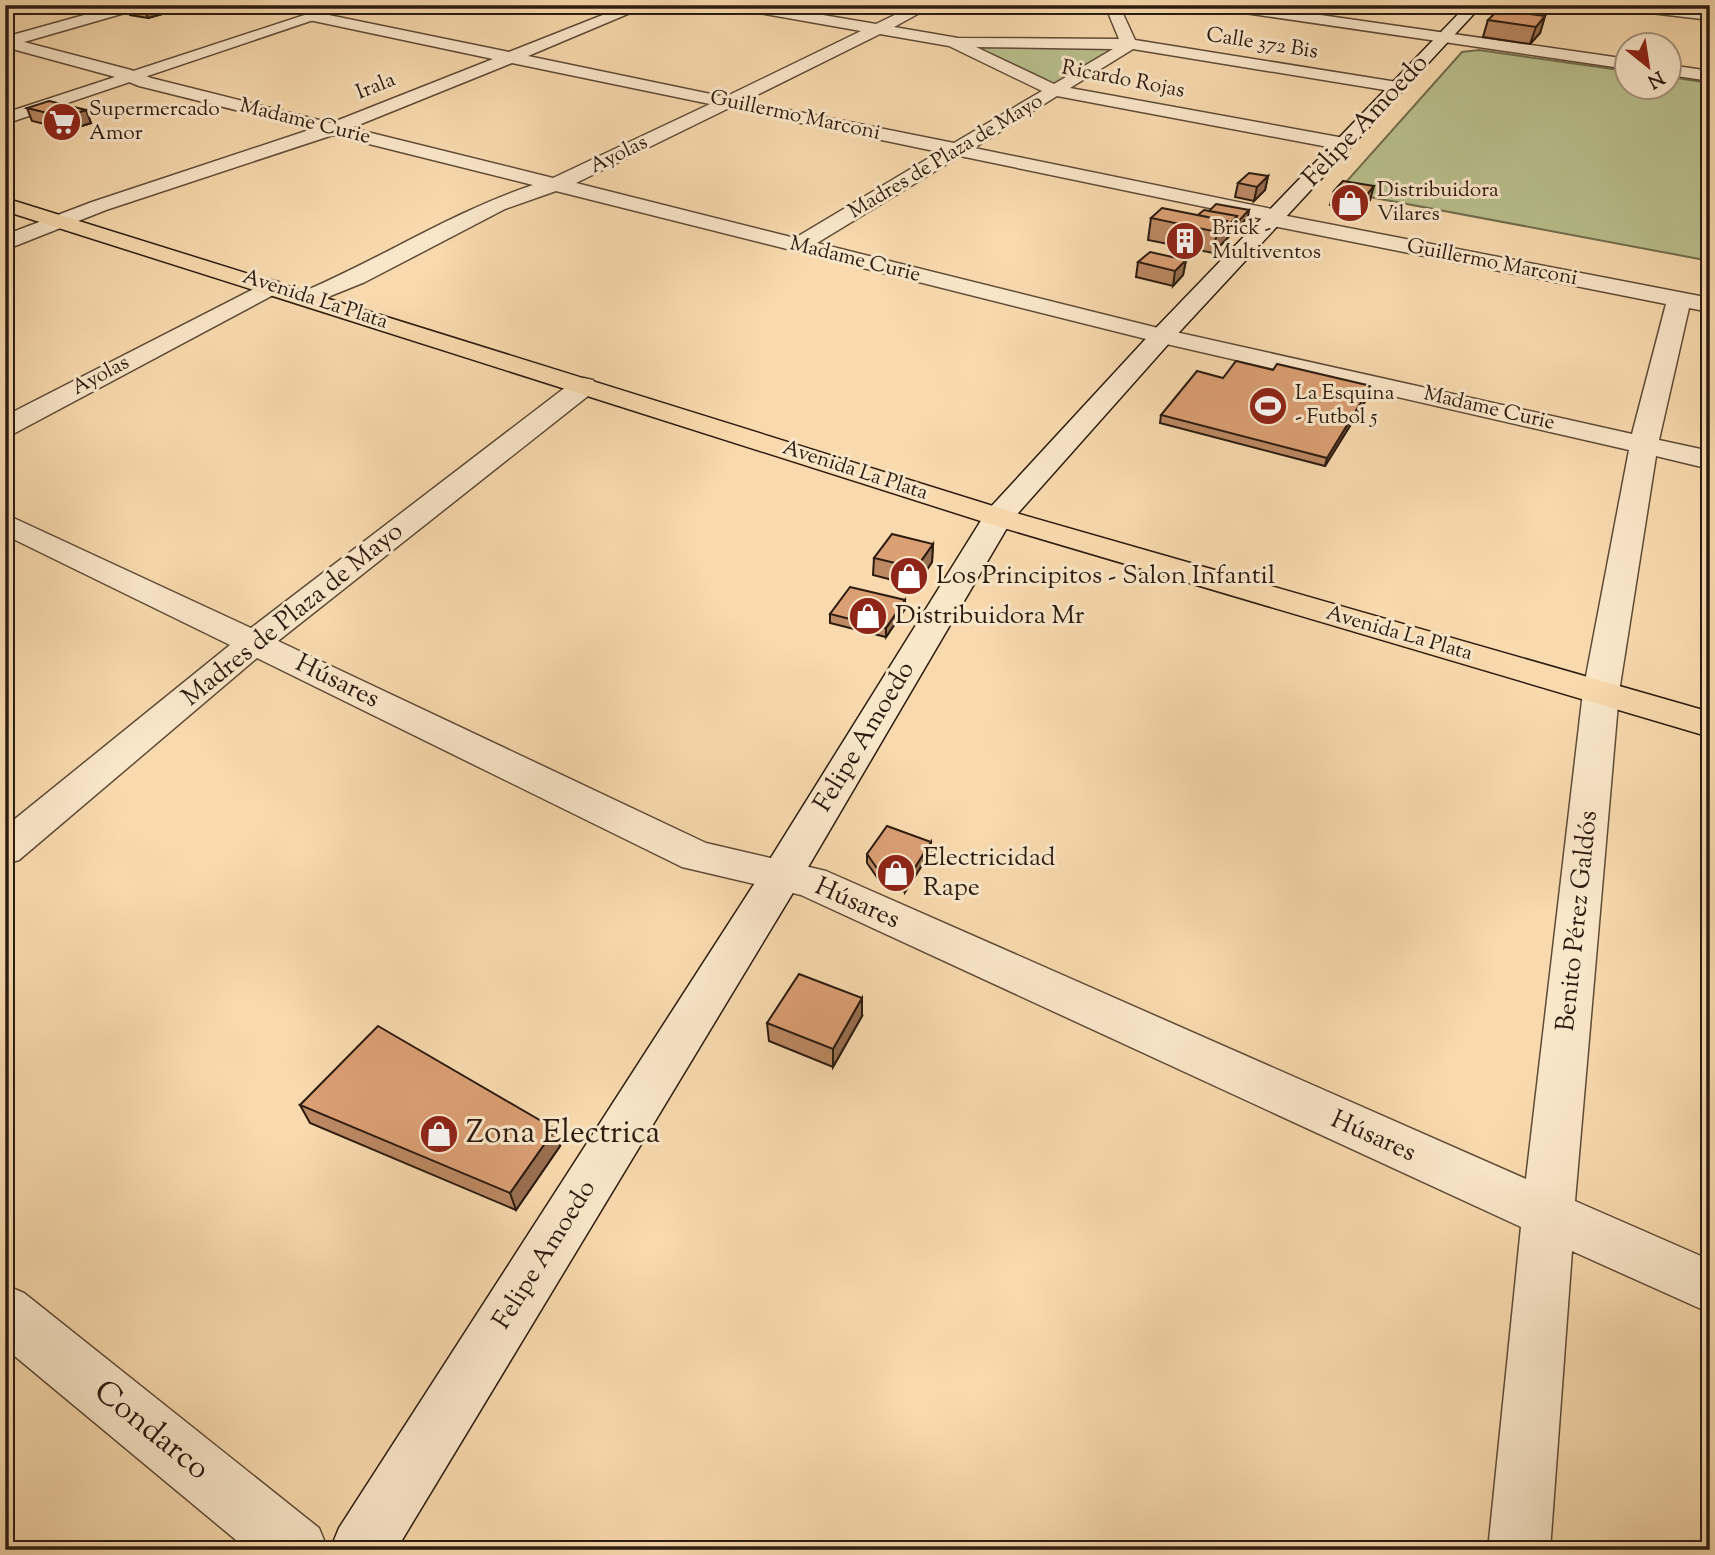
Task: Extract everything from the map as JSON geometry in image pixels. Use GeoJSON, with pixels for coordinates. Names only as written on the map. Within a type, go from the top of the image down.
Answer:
{"type":"FeatureCollection","features":[{"type":"Feature","properties":{"kind":"main road","name":"Avenida La Plata"},"geometry":{"type":"LineString","coordinates":[[5,204],[998,517],[1710,725]]}},
{"type":"Feature","properties":{"kind":"street"},"geometry":{"type":"LineString","coordinates":[[6,42],[137,5]]}},
{"type":"Feature","properties":{"kind":"street"},"geometry":{"type":"LineString","coordinates":[[5,119],[133,77],[315,11],[351,5]]}},
{"type":"Feature","properties":{"kind":"street","name":"Irala"},"geometry":{"type":"LineString","coordinates":[[5,243],[59,220],[332,129],[642,5]]}},
{"type":"Feature","properties":{"kind":"street","name":"Ricardo Rojas"},"geometry":{"type":"LineString","coordinates":[[737,5],[953,42],[1056,91],[1344,144]]}},
{"type":"Feature","properties":{"kind":"street","name":"Ayolas"},"geometry":{"type":"LineString","coordinates":[[308,298],[350,282],[498,206],[575,177],[927,5]]}},
{"type":"Feature","properties":{"kind":"street"},"geometry":{"type":"LineString","coordinates":[[1112,5],[1129,44]]}},
{"type":"Feature","properties":{"kind":"street"},"geometry":{"type":"LineString","coordinates":[[1218,5],[1258,8],[1443,39],[1614,62]]}},
{"type":"Feature","properties":{"kind":"street","name":"Felipe Amoedo"},"geometry":{"type":"LineString","coordinates":[[361,1550],[782,875],[998,517],[1163,336],[1475,5]]}},
{"type":"Feature","properties":{"kind":"street"},"geometry":{"type":"LineString","coordinates":[[1617,5],[1710,16]]}},
{"type":"Feature","properties":{"kind":"street","name":"Guillermo Marconi"},"geometry":{"type":"LineString","coordinates":[[315,11],[511,58],[1275,218],[1710,305]]}},
{"type":"Feature","properties":{"kind":"street","name":"Madame Curie"},"geometry":{"type":"LineString","coordinates":[[6,42],[332,129],[1163,336],[1710,460]]}},
{"type":"Feature","properties":{"kind":"street","name":"Calle 372 Bis"},"geometry":{"type":"LineString","coordinates":[[953,42],[1129,44],[1397,87]]}},
{"type":"Feature","properties":{"kind":"street","name":"Madres de Plaza de Mayo"},"geometry":{"type":"LineString","coordinates":[[797,246],[1056,91],[1129,44]]}},
{"type":"Feature","properties":{"kind":"street"},"geometry":{"type":"LineString","coordinates":[[1684,72],[1710,76]]}},
{"type":"Feature","properties":{"kind":"street","name":"Ayolas"},"geometry":{"type":"LineString","coordinates":[[5,427],[271,286]]}},
{"type":"Feature","properties":{"kind":"street","name":"Benito Pérez Galdós"},"geometry":{"type":"LineString","coordinates":[[1519,1550],[1548,1216],[1601,692],[1644,444],[1679,299]]}},
{"type":"Feature","properties":{"kind":"street","name":"Madres de Plaza de Mayo"},"geometry":{"type":"LineString","coordinates":[[5,849],[255,642],[584,386]]}},
{"type":"Feature","properties":{"kind":"street","name":"Húsares"},"geometry":{"type":"LineString","coordinates":[[5,523],[696,856],[811,882],[1710,1287]]}},
{"type":"Feature","properties":{"kind":"street","name":"Condarco"},"geometry":{"type":"LineString","coordinates":[[5,1312],[297,1550]]}},
{"type":"Feature","properties":{"kind":"green space"},"geometry":{"type":"Polygon","coordinates":[[[972,46],[1118,47],[1054,86],[972,46]]]}},
{"type":"Feature","properties":{"kind":"green space"},"geometry":{"type":"Polygon","coordinates":[[[1479,50],[1614,69],[1614,102],[1684,102],[1684,79],[1710,83],[1710,261],[1338,191],[1462,52],[1479,50]]]}},
{"type":"Feature","properties":{"kind":"building"},"geometry":{"type":"Polygon","coordinates":[[[141,5],[160,9],[146,13],[128,9],[141,5]]]}},
{"type":"Feature","properties":{"kind":"building"},"geometry":{"type":"Polygon","coordinates":[[[1498,10],[1545,16],[1536,27],[1488,20],[1498,10]]]}},
{"type":"Feature","properties":{"kind":"building"},"geometry":{"type":"Polygon","coordinates":[[[49,101],[86,110],[64,117],[27,108],[49,101]]]}},
{"type":"Feature","properties":{"kind":"building"},"geometry":{"type":"Polygon","coordinates":[[[1249,173],[1268,176],[1257,187],[1238,183],[1249,173]]]}},
{"type":"Feature","properties":{"kind":"building"},"geometry":{"type":"Polygon","coordinates":[[[1343,181],[1374,186],[1365,197],[1334,191],[1343,181]]]}},
{"type":"Feature","properties":{"kind":"building"},"geometry":{"type":"Polygon","coordinates":[[[1216,204],[1249,210],[1236,224],[1237,216],[1209,211],[1216,204]]]}},
{"type":"Feature","properties":{"kind":"building"},"geometry":{"type":"Polygon","coordinates":[[[1162,208],[1227,221],[1217,232],[1151,218],[1162,208]]]}},
{"type":"Feature","properties":{"kind":"building"},"geometry":{"type":"Polygon","coordinates":[[[1204,210],[1237,216],[1226,228],[1227,221],[1198,215],[1204,210]]]}},
{"type":"Feature","properties":{"kind":"building"},"geometry":{"type":"Polygon","coordinates":[[[1150,252],[1186,260],[1175,271],[1138,262],[1150,252]]]}},
{"type":"Feature","properties":{"kind":"building","name":"La Esquina - Futbol 5"},"geometry":{"type":"Polygon","coordinates":[[[1236,361],[1273,370],[1277,364],[1371,386],[1327,458],[1161,415],[1197,371],[1223,378],[1236,361]]]}},
{"type":"Feature","properties":{"kind":"building"},"geometry":{"type":"Polygon","coordinates":[[[892,534],[933,544],[916,568],[874,558],[892,534]]]}},
{"type":"Feature","properties":{"kind":"building","name":"Distribuidora Mr"},"geometry":{"type":"Polygon","coordinates":[[[850,587],[905,600],[886,628],[830,614],[850,587]]]}},
{"type":"Feature","properties":{"kind":"building","name":"Electricidad Rape"},"geometry":{"type":"Polygon","coordinates":[[[887,826],[931,842],[905,883],[881,874],[867,854],[887,826]]]}},
{"type":"Feature","properties":{"kind":"building"},"geometry":{"type":"Polygon","coordinates":[[[799,974],[862,998],[833,1049],[767,1023],[799,974]]]}},
{"type":"Feature","properties":{"kind":"building","name":"Zona Electrica"},"geometry":{"type":"Polygon","coordinates":[[[378,1026],[555,1129],[510,1193],[300,1105],[378,1026]]]}},
{"type":"Feature","properties":{"kind":"place","name":"Supermercado Amor"},"geometry":{"type":"Point","coordinates":[62,122]}},
{"type":"Feature","properties":{"kind":"place","name":"Distribuidora Vilares"},"geometry":{"type":"Point","coordinates":[1350,203]}},
{"type":"Feature","properties":{"kind":"place","name":"Brick - Multiventos"},"geometry":{"type":"Point","coordinates":[1185,241]}},
{"type":"Feature","properties":{"kind":"place","name":"La Esquina - Futbol 5"},"geometry":{"type":"Point","coordinates":[1268,406]}},
{"type":"Feature","properties":{"kind":"place","name":"Los Principitos - Salon Infantil"},"geometry":{"type":"Point","coordinates":[909,576]}},
{"type":"Feature","properties":{"kind":"place","name":"Distribuidora Mr"},"geometry":{"type":"Point","coordinates":[868,616]}},
{"type":"Feature","properties":{"kind":"place","name":"Electricidad Rape"},"geometry":{"type":"Point","coordinates":[896,873]}},
{"type":"Feature","properties":{"kind":"place","name":"Zona Electrica"},"geometry":{"type":"Point","coordinates":[439,1134]}}]}
